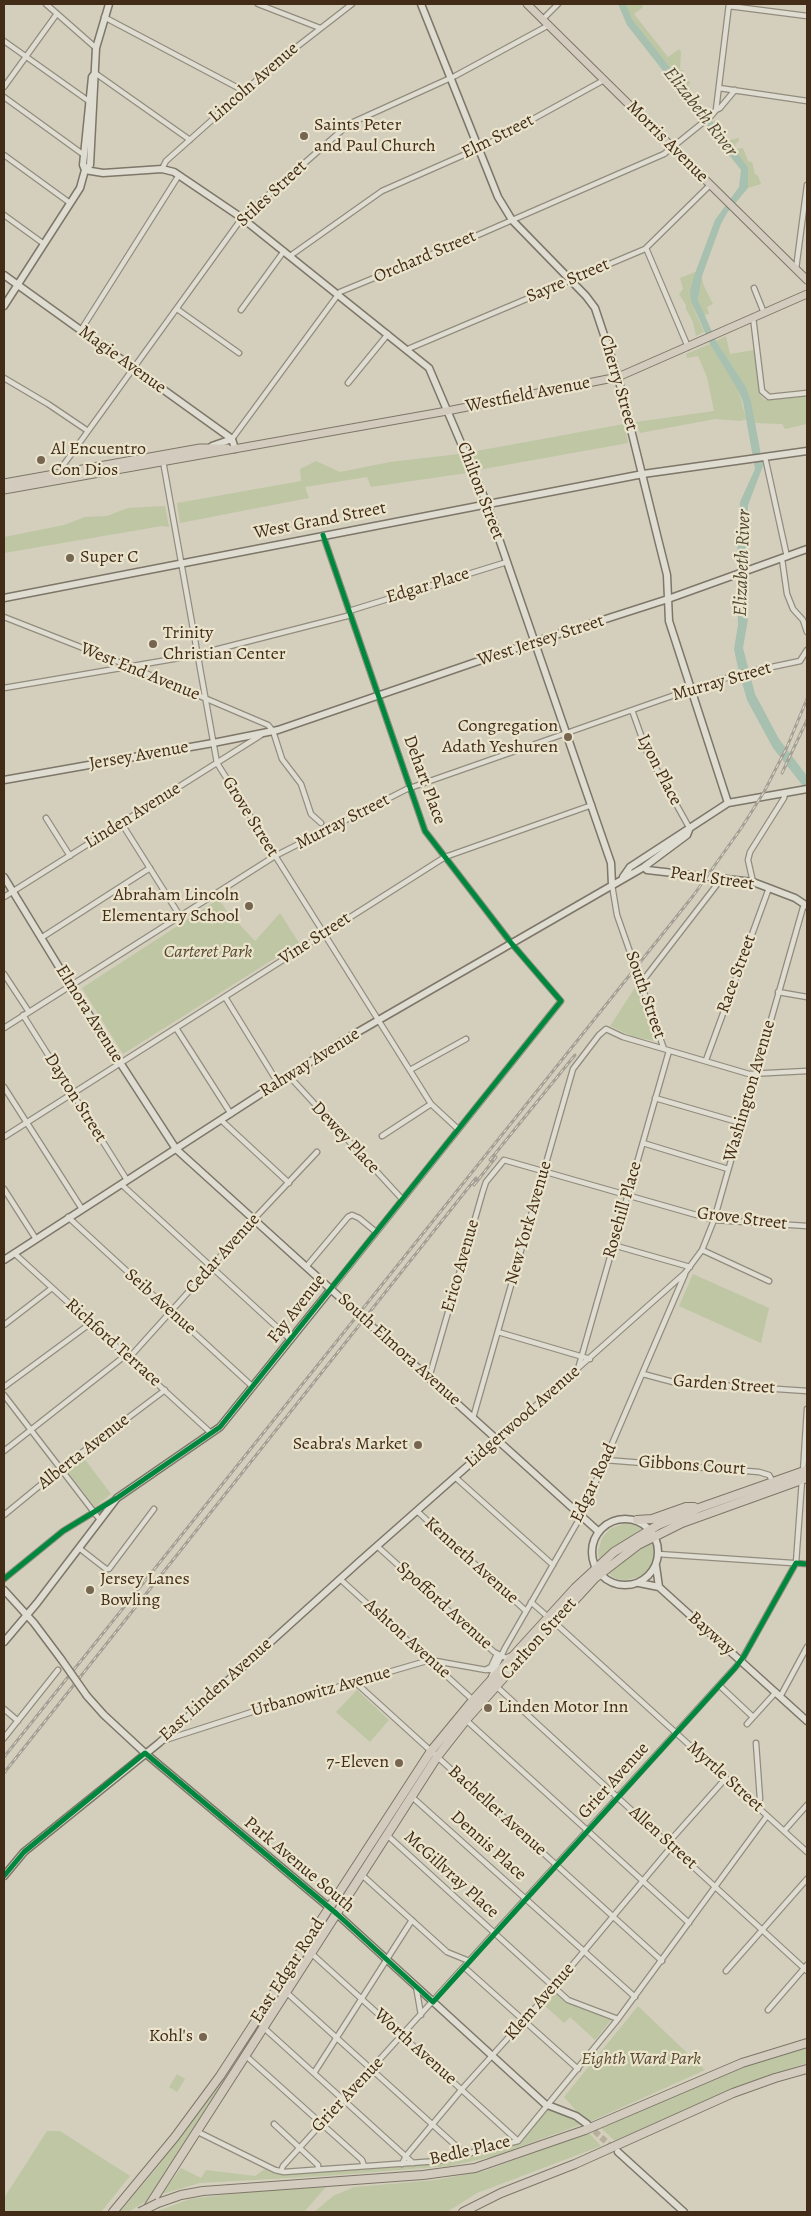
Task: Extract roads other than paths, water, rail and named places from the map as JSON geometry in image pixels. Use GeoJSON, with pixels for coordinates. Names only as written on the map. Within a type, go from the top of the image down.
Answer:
{"type":"FeatureCollection","features":[{"type":"Feature","properties":{"kind":"highway"},"geometry":{"type":"LineString","coordinates":[[652,1532],[699,1508],[773,1482],[805,1475]]}},
{"type":"Feature","properties":{"kind":"highway"},"geometry":{"type":"LineString","coordinates":[[652,1532],[805,1475]]}},
{"type":"Feature","properties":{"kind":"highway"},"geometry":{"type":"LineString","coordinates":[[637,1520],[652,1519],[686,1507],[699,1508]]}},
{"type":"Feature","properties":{"kind":"highway","name":"Carlton Street"},"geometry":{"type":"LineString","coordinates":[[434,1754],[496,1686],[551,1620],[598,1570],[630,1550],[652,1532]]}},
{"type":"Feature","properties":{"kind":"highway","name":"East Edgar Road"},"geometry":{"type":"LineString","coordinates":[[113,2212],[175,2137],[211,2089],[329,1907],[473,1700],[498,1669],[551,1620]]}},
{"type":"Feature","properties":{"kind":"highway","name":"East Edgar Road"},"geometry":{"type":"LineString","coordinates":[[145,2212],[362,1875],[411,1796],[434,1754]]}},
{"type":"Feature","properties":{"kind":"highway"},"geometry":{"type":"LineString","coordinates":[[140,2212],[181,2195],[203,2191],[422,2175],[475,2168],[585,2130],[742,2063],[807,2043]]}},
{"type":"Feature","properties":{"kind":"highway"},"geometry":{"type":"LineString","coordinates":[[464,2212],[501,2193],[575,2164],[740,2090],[807,2069]]}},
{"type":"Feature","properties":{"kind":"main road","name":"Morris Avenue"},"geometry":{"type":"LineString","coordinates":[[527,4],[807,280]]}},
{"type":"Feature","properties":{"kind":"main road","name":"Westfield Avenue"},"geometry":{"type":"LineString","coordinates":[[4,483],[61,476],[162,458],[235,449],[447,411],[618,377],[807,294]]}},
{"type":"Feature","properties":{"kind":"main road","name":"Westfield Avenue"},"geometry":{"type":"LineString","coordinates":[[162,458],[200,448],[216,446],[235,449]]}},
{"type":"Feature","properties":{"kind":"main road","name":"Westfield Avenue"},"geometry":{"type":"LineString","coordinates":[[4,490],[61,476]]}},
{"type":"Feature","properties":{"kind":"street"},"geometry":{"type":"LineString","coordinates":[[47,4],[56,15],[96,48]]}},
{"type":"Feature","properties":{"kind":"street"},"geometry":{"type":"LineString","coordinates":[[4,306],[80,188],[85,170],[90,165],[96,48],[109,4]]}},
{"type":"Feature","properties":{"kind":"street"},"geometry":{"type":"LineString","coordinates":[[258,4],[320,28]]}},
{"type":"Feature","properties":{"kind":"street","name":"Lincoln Avenue"},"geometry":{"type":"LineString","coordinates":[[162,168],[166,162],[276,63],[352,4]]}},
{"type":"Feature","properties":{"kind":"street","name":"Cherry Street"},"geometry":{"type":"LineString","coordinates":[[420,4],[498,197],[512,220],[570,279],[595,308],[618,377],[667,575],[669,621],[728,803]]}},
{"type":"Feature","properties":{"kind":"street"},"geometry":{"type":"LineString","coordinates":[[543,19],[558,4]]}},
{"type":"Feature","properties":{"kind":"street"},"geometry":{"type":"LineString","coordinates":[[716,110],[729,5],[807,16]]}},
{"type":"Feature","properties":{"kind":"street"},"geometry":{"type":"LineString","coordinates":[[4,87],[56,15]]}},
{"type":"Feature","properties":{"kind":"street"},"geometry":{"type":"LineString","coordinates":[[104,17],[244,91]]}},
{"type":"Feature","properties":{"kind":"street","name":"Stiles Street"},"geometry":{"type":"LineString","coordinates":[[61,476],[62,468],[242,218],[349,124],[449,78],[549,25]]}},
{"type":"Feature","properties":{"kind":"street"},"geometry":{"type":"LineString","coordinates":[[4,41],[90,102]]}},
{"type":"Feature","properties":{"kind":"street"},"geometry":{"type":"LineString","coordinates":[[85,170],[83,165],[92,77],[95,73]]}},
{"type":"Feature","properties":{"kind":"street"},"geometry":{"type":"LineString","coordinates":[[95,73],[190,140]]}},
{"type":"Feature","properties":{"kind":"street","name":"Elm Street"},"geometry":{"type":"LineString","coordinates":[[290,256],[382,191],[524,125],[604,80]]}},
{"type":"Feature","properties":{"kind":"street"},"geometry":{"type":"LineString","coordinates":[[718,88],[734,92],[807,101]]}},
{"type":"Feature","properties":{"kind":"street","name":"Orchard Street"},"geometry":{"type":"LineString","coordinates":[[338,294],[639,166],[673,148],[711,116],[734,92]]}},
{"type":"Feature","properties":{"kind":"street"},"geometry":{"type":"LineString","coordinates":[[4,97],[84,155]]}},
{"type":"Feature","properties":{"kind":"street"},"geometry":{"type":"LineString","coordinates":[[4,155],[70,203]]}},
{"type":"Feature","properties":{"kind":"street","name":"Chilton Street"},"geometry":{"type":"LineString","coordinates":[[85,170],[103,172],[162,168],[179,175],[242,218],[408,349],[429,368],[487,504],[612,863],[622,878]]}},
{"type":"Feature","properties":{"kind":"street"},"geometry":{"type":"LineString","coordinates":[[81,330],[179,175]]}},
{"type":"Feature","properties":{"kind":"street","name":"Sayre Street"},"geometry":{"type":"LineString","coordinates":[[408,349],[646,248],[710,185]]}},
{"type":"Feature","properties":{"kind":"street"},"geometry":{"type":"LineString","coordinates":[[796,269],[807,185]]}},
{"type":"Feature","properties":{"kind":"street"},"geometry":{"type":"LineString","coordinates":[[4,215],[44,244]]}},
{"type":"Feature","properties":{"kind":"street"},"geometry":{"type":"LineString","coordinates":[[646,248],[688,347]]}},
{"type":"Feature","properties":{"kind":"street"},"geometry":{"type":"LineString","coordinates":[[241,310],[284,251]]}},
{"type":"Feature","properties":{"kind":"street","name":"Magie Avenue"},"geometry":{"type":"LineString","coordinates":[[4,275],[232,439]]}},
{"type":"Feature","properties":{"kind":"street"},"geometry":{"type":"LineString","coordinates":[[754,288],[764,313]]}},
{"type":"Feature","properties":{"kind":"street"},"geometry":{"type":"LineString","coordinates":[[200,448],[226,443],[232,439],[338,294]]}},
{"type":"Feature","properties":{"kind":"street"},"geometry":{"type":"LineString","coordinates":[[177,309],[239,353]]}},
{"type":"Feature","properties":{"kind":"street"},"geometry":{"type":"LineString","coordinates":[[753,317],[762,391],[769,397],[807,393]]}},
{"type":"Feature","properties":{"kind":"street"},"geometry":{"type":"LineString","coordinates":[[348,383],[388,334]]}},
{"type":"Feature","properties":{"kind":"street"},"geometry":{"type":"LineString","coordinates":[[4,378],[88,431]]}},
{"type":"Feature","properties":{"kind":"street"},"geometry":{"type":"LineString","coordinates":[[232,439],[235,449]]}},
{"type":"Feature","properties":{"kind":"street","name":"West Grand Street"},"geometry":{"type":"LineString","coordinates":[[4,598],[181,562],[643,474],[807,451]]}},
{"type":"Feature","properties":{"kind":"street"},"geometry":{"type":"LineString","coordinates":[[763,457],[784,558],[787,594],[793,609],[803,620],[807,632]]}},
{"type":"Feature","properties":{"kind":"street","name":"Grove Street"},"geometry":{"type":"LineString","coordinates":[[162,458],[217,763],[431,1104],[458,1129]]}},
{"type":"Feature","properties":{"kind":"street","name":"Dehart Place"},"geometry":{"type":"LineString","coordinates":[[323,535],[425,831],[512,944],[561,1001]]}},
{"type":"Feature","properties":{"kind":"street","name":"West Jersey Street"},"geometry":{"type":"LineString","coordinates":[[273,731],[534,642],[736,576],[807,549]]}},
{"type":"Feature","properties":{"kind":"street","name":"Edgar Place"},"geometry":{"type":"LineString","coordinates":[[4,688],[198,654],[350,613],[507,562]]}},
{"type":"Feature","properties":{"kind":"street","name":"West End Avenue"},"geometry":{"type":"LineString","coordinates":[[4,617],[129,666],[265,723],[273,731]]}},
{"type":"Feature","properties":{"kind":"street","name":"Murray Street"},"geometry":{"type":"LineString","coordinates":[[4,1028],[275,856],[410,787],[692,689],[739,674],[801,660],[807,650]]}},
{"type":"Feature","properties":{"kind":"street","name":"Lyon Place"},"geometry":{"type":"LineString","coordinates":[[632,710],[647,752],[690,829]]}},
{"type":"Feature","properties":{"kind":"street"},"geometry":{"type":"LineString","coordinates":[[273,731],[282,759],[301,784],[311,814],[322,823]]}},
{"type":"Feature","properties":{"kind":"street","name":"Jersey Avenue"},"geometry":{"type":"LineString","coordinates":[[4,780],[273,731]]}},
{"type":"Feature","properties":{"kind":"street","name":"Linden Avenue"},"geometry":{"type":"LineString","coordinates":[[4,897],[262,734]]}},
{"type":"Feature","properties":{"kind":"street","name":"Rahway Avenue"},"geometry":{"type":"LineString","coordinates":[[622,878],[630,867],[728,803],[807,789]]}},
{"type":"Feature","properties":{"kind":"street"},"geometry":{"type":"LineString","coordinates":[[753,882],[748,860],[750,852],[784,798],[785,793]]}},
{"type":"Feature","properties":{"kind":"street","name":"Vine Street"},"geometry":{"type":"LineString","coordinates":[[4,1137],[445,857],[592,805]]}},
{"type":"Feature","properties":{"kind":"street"},"geometry":{"type":"LineString","coordinates":[[46,818],[70,856]]}},
{"type":"Feature","properties":{"kind":"street"},"geometry":{"type":"LineString","coordinates":[[122,824],[180,916]]}},
{"type":"Feature","properties":{"kind":"street","name":"Rahway Avenue"},"geometry":{"type":"LineString","coordinates":[[4,1260],[68,1217],[378,1021],[622,878],[644,867],[687,835],[690,829]]}},
{"type":"Feature","properties":{"kind":"street"},"geometry":{"type":"LineString","coordinates":[[644,867],[644,862],[659,848]]}},
{"type":"Feature","properties":{"kind":"street","name":"Chilton Street"},"geometry":{"type":"LineString","coordinates":[[612,863],[612,885]]}},
{"type":"Feature","properties":{"kind":"street","name":"Pearl Street"},"geometry":{"type":"LineString","coordinates":[[644,867],[647,870],[753,882],[795,898],[806,905]]}},
{"type":"Feature","properties":{"kind":"street"},"geometry":{"type":"LineString","coordinates":[[41,938],[150,868]]}},
{"type":"Feature","properties":{"kind":"street","name":"Elmora Avenue"},"geometry":{"type":"LineString","coordinates":[[4,877],[70,985],[176,1149]]}},
{"type":"Feature","properties":{"kind":"street"},"geometry":{"type":"LineString","coordinates":[[641,983],[722,878]]}},
{"type":"Feature","properties":{"kind":"street","name":"South Street"},"geometry":{"type":"LineString","coordinates":[[612,885],[617,915],[667,1050],[755,1075],[807,1070]]}},
{"type":"Feature","properties":{"kind":"street","name":"Race Street"},"geometry":{"type":"LineString","coordinates":[[706,1060],[769,888]]}},
{"type":"Feature","properties":{"kind":"street","name":"Washington Avenue"},"geometry":{"type":"LineString","coordinates":[[685,1273],[702,1250],[714,1220],[778,992],[806,905]]}},
{"type":"Feature","properties":{"kind":"street"},"geometry":{"type":"LineString","coordinates":[[4,974],[29,1012]]}},
{"type":"Feature","properties":{"kind":"street"},"geometry":{"type":"LineString","coordinates":[[778,992],[807,997]]}},
{"type":"Feature","properties":{"kind":"street"},"geometry":{"type":"LineString","coordinates":[[225,997],[278,1083]]}},
{"type":"Feature","properties":{"kind":"street","name":"Fay Avenue"},"geometry":{"type":"LineString","coordinates":[[4,1579],[63,1531],[117,1498],[220,1427],[561,1001]]}},
{"type":"Feature","properties":{"kind":"street","name":"Dayton Street"},"geometry":{"type":"LineString","coordinates":[[23,1015],[72,1093],[124,1182],[291,1340]]}},
{"type":"Feature","properties":{"kind":"street"},"geometry":{"type":"LineString","coordinates":[[176,1028],[230,1114]]}},
{"type":"Feature","properties":{"kind":"street","name":"New York Avenue"},"geometry":{"type":"LineString","coordinates":[[473,1418],[573,1069],[603,1030],[609,1029],[623,1037],[667,1050]]}},
{"type":"Feature","properties":{"kind":"street"},"geometry":{"type":"LineString","coordinates":[[410,1070],[466,1039]]}},
{"type":"Feature","properties":{"kind":"street","name":"Rosehill Place"},"geometry":{"type":"LineString","coordinates":[[578,1369],[643,1143],[667,1050]]}},
{"type":"Feature","properties":{"kind":"street","name":"Dewey Place"},"geometry":{"type":"LineString","coordinates":[[289,1076],[402,1199]]}},
{"type":"Feature","properties":{"kind":"street"},"geometry":{"type":"LineString","coordinates":[[4,1087],[82,1209]]}},
{"type":"Feature","properties":{"kind":"street"},"geometry":{"type":"LineString","coordinates":[[655,1098],[741,1122]]}},
{"type":"Feature","properties":{"kind":"street"},"geometry":{"type":"LineString","coordinates":[[382,1136],[431,1104]]}},
{"type":"Feature","properties":{"kind":"street"},"geometry":{"type":"LineString","coordinates":[[221,1120],[289,1182]]}},
{"type":"Feature","properties":{"kind":"street"},"geometry":{"type":"LineString","coordinates":[[643,1143],[728,1169]]}},
{"type":"Feature","properties":{"kind":"street","name":"South Elmora Avenue"},"geometry":{"type":"LineString","coordinates":[[176,1149],[599,1532]]}},
{"type":"Feature","properties":{"kind":"street","name":"Cedar Avenue"},"geometry":{"type":"LineString","coordinates":[[4,1450],[128,1357],[171,1313],[254,1219],[317,1152]]}},
{"type":"Feature","properties":{"kind":"street","name":"Grove Street"},"geometry":{"type":"LineString","coordinates":[[504,1160],[714,1220],[807,1226]]}},
{"type":"Feature","properties":{"kind":"street","name":"Erico Avenue"},"geometry":{"type":"LineString","coordinates":[[429,1378],[486,1182],[504,1160]]}},
{"type":"Feature","properties":{"kind":"street"},"geometry":{"type":"LineString","coordinates":[[4,1189],[36,1239]]}},
{"type":"Feature","properties":{"kind":"street"},"geometry":{"type":"LineString","coordinates":[[306,1267],[348,1216],[359,1218],[376,1232]]}},
{"type":"Feature","properties":{"kind":"street","name":"Seib Avenue"},"geometry":{"type":"LineString","coordinates":[[68,1217],[253,1387]]}},
{"type":"Feature","properties":{"kind":"street"},"geometry":{"type":"LineString","coordinates":[[614,1245],[690,1267]]}},
{"type":"Feature","properties":{"kind":"street"},"geometry":{"type":"LineString","coordinates":[[702,1250],[769,1281]]}},
{"type":"Feature","properties":{"kind":"street","name":"Richford Terrace"},"geometry":{"type":"LineString","coordinates":[[14,1253],[212,1433]]}},
{"type":"Feature","properties":{"kind":"street","name":"Lidgerwood Avenue"},"geometry":{"type":"LineString","coordinates":[[360,1560],[590,1359],[685,1273]]}},
{"type":"Feature","properties":{"kind":"street","name":"Edgar Road"},"geometry":{"type":"LineString","coordinates":[[498,1669],[499,1655],[581,1516],[685,1273]]}},
{"type":"Feature","properties":{"kind":"street"},"geometry":{"type":"LineString","coordinates":[[4,1326],[52,1288]]}},
{"type":"Feature","properties":{"kind":"street"},"geometry":{"type":"LineString","coordinates":[[4,1387],[91,1323]]}},
{"type":"Feature","properties":{"kind":"street"},"geometry":{"type":"LineString","coordinates":[[498,1332],[590,1359]]}},
{"type":"Feature","properties":{"kind":"street","name":"Garden Street"},"geometry":{"type":"LineString","coordinates":[[643,1374],[673,1382],[807,1391]]}},
{"type":"Feature","properties":{"kind":"street","name":"Alberta Avenue"},"geometry":{"type":"LineString","coordinates":[[4,1515],[165,1390]]}},
{"type":"Feature","properties":{"kind":"street"},"geometry":{"type":"LineString","coordinates":[[4,1395],[100,1520]]}},
{"type":"Feature","properties":{"kind":"street","name":"Grier Avenue"},"geometry":{"type":"LineString","coordinates":[[281,2171],[283,2166],[299,2148],[741,1661],[796,1563],[805,1475],[807,1409]]}},
{"type":"Feature","properties":{"kind":"street","name":"Gibbons Court"},"geometry":{"type":"LineString","coordinates":[[605,1460],[759,1472],[769,1475],[773,1482]]}},
{"type":"Feature","properties":{"kind":"street"},"geometry":{"type":"LineString","coordinates":[[455,1477],[552,1565]]}},
{"type":"Feature","properties":{"kind":"street"},"geometry":{"type":"LineString","coordinates":[[4,1642],[117,1498]]}},
{"type":"Feature","properties":{"kind":"street"},"geometry":{"type":"LineString","coordinates":[[79,1548],[106,1569],[109,1569],[154,1509]]}},
{"type":"Feature","properties":{"kind":"street","name":"Kenneth Avenue"},"geometry":{"type":"LineString","coordinates":[[417,1511],[526,1611]]}},
{"type":"Feature","properties":{"kind":"street"},"geometry":{"type":"LineString","coordinates":[[629,1518],[637,1520],[652,1532],[658,1554],[656,1565],[659,1587],[639,1583],[620,1584],[609,1580],[598,1570],[592,1559],[592,1548],[599,1532],[608,1524],[629,1518]]}},
{"type":"Feature","properties":{"kind":"street","name":"Spofford Avenue"},"geometry":{"type":"LineString","coordinates":[[378,1546],[499,1655],[506,1658],[514,1655]]}},
{"type":"Feature","properties":{"kind":"street"},"geometry":{"type":"LineString","coordinates":[[658,1554],[807,1564]]}},
{"type":"Feature","properties":{"kind":"street","name":"East Linden Avenue"},"geometry":{"type":"LineString","coordinates":[[4,1876],[24,1852],[158,1743],[360,1560]]}},
{"type":"Feature","properties":{"kind":"street"},"geometry":{"type":"LineString","coordinates":[[639,1583],[648,1576],[656,1565]]}},
{"type":"Feature","properties":{"kind":"street","name":"Ashton Avenue"},"geometry":{"type":"LineString","coordinates":[[340,1579],[473,1700]]}},
{"type":"Feature","properties":{"kind":"street","name":"Bayway"},"geometry":{"type":"LineString","coordinates":[[659,1587],[807,1721]]}},
{"type":"Feature","properties":{"kind":"street","name":"Park Avenue South"},"geometry":{"type":"LineString","coordinates":[[4,1590],[61,1659],[87,1696],[104,1715],[145,1753],[337,1914],[548,2106],[576,2116],[587,2124]]}},
{"type":"Feature","properties":{"kind":"street","name":"Myrtle Street"},"geometry":{"type":"LineString","coordinates":[[531,1602],[807,1852]]}},
{"type":"Feature","properties":{"kind":"street"},"geometry":{"type":"LineString","coordinates":[[747,1724],[778,1694],[807,1647]]}},
{"type":"Feature","properties":{"kind":"street"},"geometry":{"type":"LineString","coordinates":[[487,1685],[486,1670],[491,1667],[499,1655]]}},
{"type":"Feature","properties":{"kind":"street","name":"Urbanowitz Avenue"},"geometry":{"type":"LineString","coordinates":[[158,1743],[255,1711],[430,1660],[486,1670],[498,1669]]}},
{"type":"Feature","properties":{"kind":"street"},"geometry":{"type":"LineString","coordinates":[[4,1738],[58,1670]]}},
{"type":"Feature","properties":{"kind":"street","name":"Bacheller Avenue"},"geometry":{"type":"LineString","coordinates":[[355,1682],[662,1961]]}},
{"type":"Feature","properties":{"kind":"street","name":"Allen Street"},"geometry":{"type":"LineString","coordinates":[[496,1686],[806,1968]]}},
{"type":"Feature","properties":{"kind":"street"},"geometry":{"type":"LineString","coordinates":[[720,1686],[753,1717]]}},
{"type":"Feature","properties":{"kind":"street"},"geometry":{"type":"LineString","coordinates":[[4,1709],[18,1721]]}},
{"type":"Feature","properties":{"kind":"street"},"geometry":{"type":"LineString","coordinates":[[466,1720],[689,1924]]}},
{"type":"Feature","properties":{"kind":"street"},"geometry":{"type":"LineString","coordinates":[[756,1743],[760,1799],[757,1806]]}},
{"type":"Feature","properties":{"kind":"street","name":"Klem Avenue"},"geometry":{"type":"LineString","coordinates":[[402,2164],[406,2156],[462,2090],[584,1952],[643,1881],[670,1844],[726,1778]]}},
{"type":"Feature","properties":{"kind":"street","name":"Dennis Place"},"geometry":{"type":"LineString","coordinates":[[411,1796],[635,1997]]}},
{"type":"Feature","properties":{"kind":"street"},"geometry":{"type":"LineString","coordinates":[[784,1830],[807,1805]]}},
{"type":"Feature","properties":{"kind":"street","name":"Bedle Place"},"geometry":{"type":"LineString","coordinates":[[281,2171],[438,2161],[518,2141],[635,1997],[767,1816]]}},
{"type":"Feature","properties":{"kind":"street","name":"McGillvray Place"},"geometry":{"type":"LineString","coordinates":[[387,1835],[570,2001],[618,2019]]}},
{"type":"Feature","properties":{"kind":"street"},"geometry":{"type":"LineString","coordinates":[[362,1875],[447,1952],[470,1961]]}},
{"type":"Feature","properties":{"kind":"street"},"geometry":{"type":"LineString","coordinates":[[726,1971],[807,1879]]}},
{"type":"Feature","properties":{"kind":"street"},"geometry":{"type":"LineString","coordinates":[[314,2073],[412,1920]]}},
{"type":"Feature","properties":{"kind":"street","name":"Worth Avenue"},"geometry":{"type":"LineString","coordinates":[[311,1953],[518,2141]]}},
{"type":"Feature","properties":{"kind":"street"},"geometry":{"type":"LineString","coordinates":[[464,1967],[578,2069]]}},
{"type":"Feature","properties":{"kind":"street"},"geometry":{"type":"LineString","coordinates":[[768,2010],[806,1968]]}},
{"type":"Feature","properties":{"kind":"street"},"geometry":{"type":"LineString","coordinates":[[416,1986],[421,2015]]}},
{"type":"Feature","properties":{"kind":"street"},"geometry":{"type":"LineString","coordinates":[[286,1992],[465,2154]]}},
{"type":"Feature","properties":{"kind":"street"},"geometry":{"type":"LineString","coordinates":[[263,2027],[414,2163]]}},
{"type":"Feature","properties":{"kind":"street"},"geometry":{"type":"LineString","coordinates":[[246,2055],[362,2160],[364,2166]]}},
{"type":"Feature","properties":{"kind":"street"},"geometry":{"type":"LineString","coordinates":[[274,2124],[318,2165],[318,2169]]}},
{"type":"Feature","properties":{"kind":"street"},"geometry":{"type":"LineString","coordinates":[[196,2131],[275,2170],[281,2171]]}},
{"type":"Feature","properties":{"kind":"street"},"geometry":{"type":"LineString","coordinates":[[618,2152],[684,2212]]}},
{"type":"Feature","properties":{"kind":"water","name":"Elizabeth River"},"geometry":{"type":"Polygon","coordinates":[[[618,4],[626,4],[632,19],[748,167],[748,188],[727,213],[721,224],[702,276],[698,300],[716,341],[746,387],[751,401],[763,466],[748,505],[746,564],[748,619],[743,648],[755,694],[779,739],[807,776],[807,791],[773,748],[747,700],[738,668],[734,649],[738,625],[737,556],[740,502],[755,469],[743,402],[710,344],[691,301],[690,291],[694,276],[715,220],[739,187],[741,170],[627,25],[618,4]]]}},
{"type":"Feature","properties":{"kind":"tunnel"},"geometry":{"type":"LineString","coordinates":[[588,2125],[615,2150]]}},
{"type":"Feature","properties":{"kind":"railway"},"geometry":{"type":"LineString","coordinates":[[4,1757],[693,896],[742,827],[764,792],[787,747],[807,699]]}},
{"type":"Feature","properties":{"kind":"railway"},"geometry":{"type":"LineString","coordinates":[[782,773],[807,720]]}},
{"type":"Feature","properties":{"kind":"railway"},"geometry":{"type":"LineString","coordinates":[[490,1160],[575,1055]]}},
{"type":"Feature","properties":{"kind":"railway"},"geometry":{"type":"LineString","coordinates":[[474,1185],[496,1157]]}},
{"type":"Feature","properties":{"kind":"railway"},"geometry":{"type":"LineString","coordinates":[[4,1773],[476,1178]]}},
{"type":"Feature","properties":{"kind":"place","name":"Saints Peter and Paul Church"},"geometry":{"type":"Point","coordinates":[304,136]}},
{"type":"Feature","properties":{"kind":"place","name":"Al Encuentro Con Dios"},"geometry":{"type":"Point","coordinates":[41,460]}},
{"type":"Feature","properties":{"kind":"place","name":"Super C"},"geometry":{"type":"Point","coordinates":[70,558]}},
{"type":"Feature","properties":{"kind":"place","name":"Trinity Christian Center"},"geometry":{"type":"Point","coordinates":[153,644]}},
{"type":"Feature","properties":{"kind":"place","name":"Congregation Adath Yeshuren"},"geometry":{"type":"Point","coordinates":[568,737]}},
{"type":"Feature","properties":{"kind":"place","name":"Abraham Lincoln Elementary School"},"geometry":{"type":"Point","coordinates":[249,906]}},
{"type":"Feature","properties":{"kind":"place","name":"Seabra's Market"},"geometry":{"type":"Point","coordinates":[418,1445]}},
{"type":"Feature","properties":{"kind":"place","name":"Jersey Lanes Bowling"},"geometry":{"type":"Point","coordinates":[90,1590]}},
{"type":"Feature","properties":{"kind":"place","name":"Linden Motor Inn"},"geometry":{"type":"Point","coordinates":[488,1708]}},
{"type":"Feature","properties":{"kind":"place","name":"7-Eleven"},"geometry":{"type":"Point","coordinates":[399,1763]}},
{"type":"Feature","properties":{"kind":"place","name":"Kohl's"},"geometry":{"type":"Point","coordinates":[203,2037]}},
{"type":"Feature","properties":{"kind":"park label","name":"Carteret Park"},"geometry":{"type":"Point","coordinates":[208,953]}},
{"type":"Feature","properties":{"kind":"park label","name":"Eighth Ward Park"},"geometry":{"type":"Point","coordinates":[641,2060]}}]}
